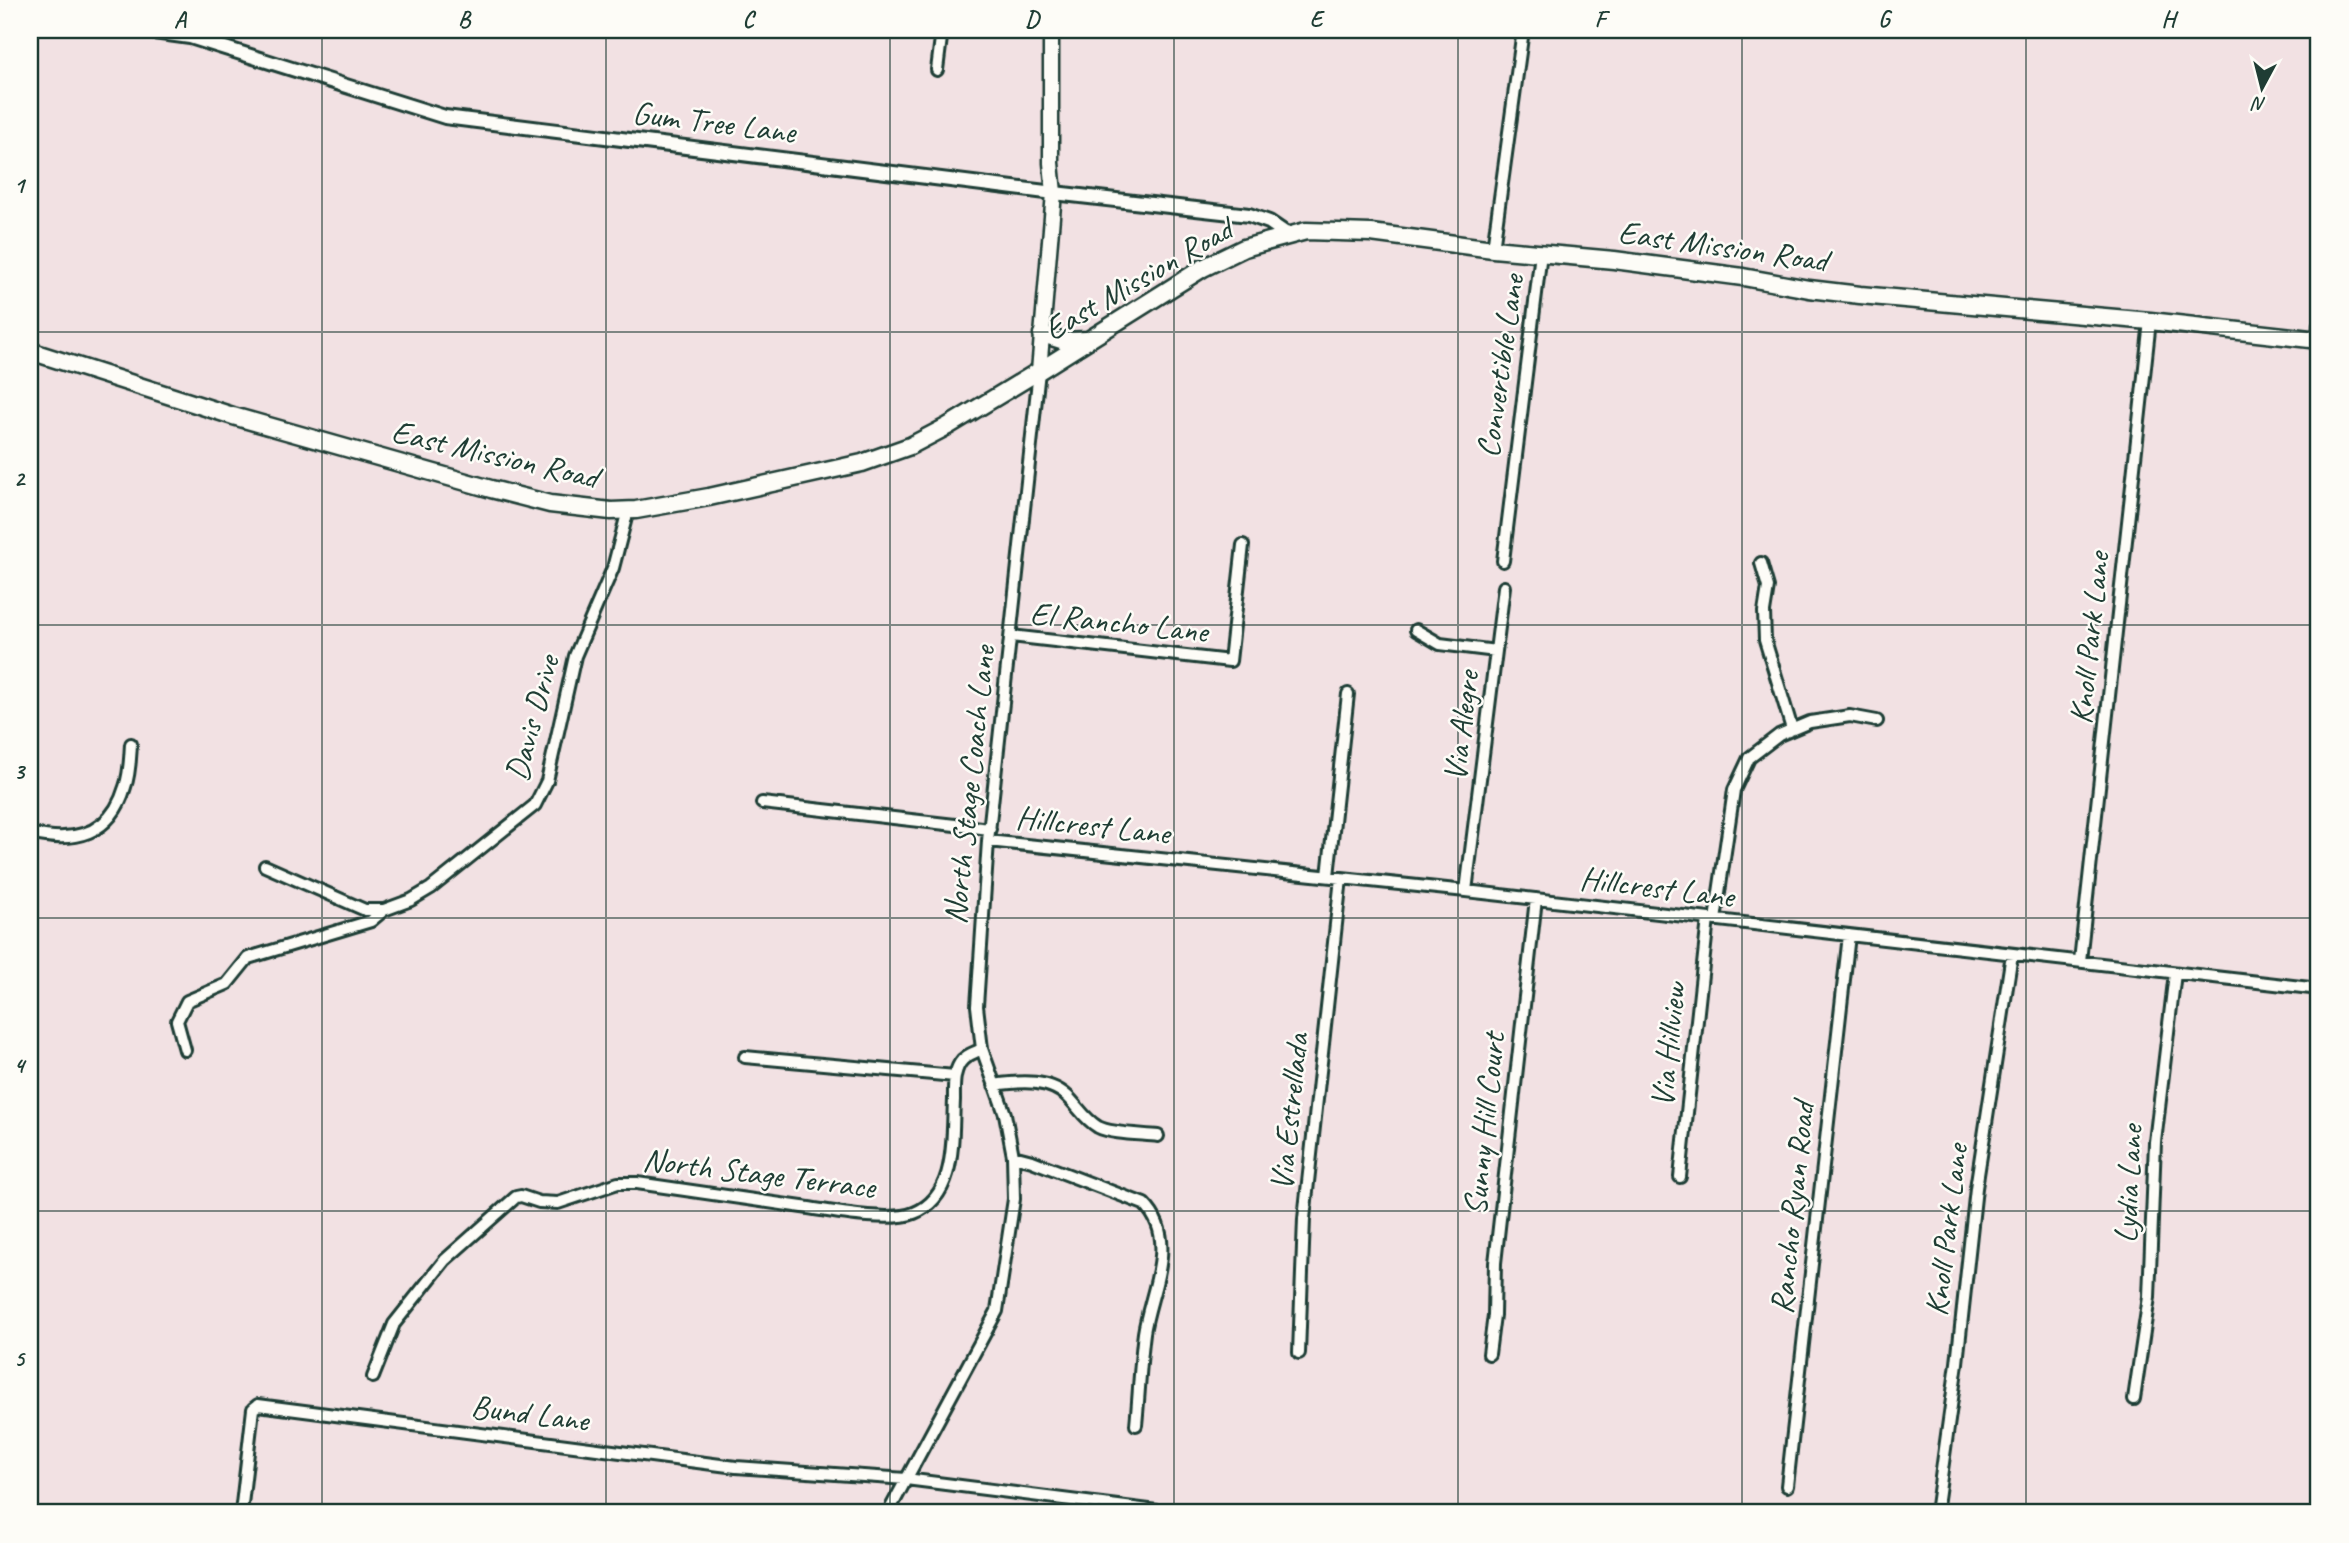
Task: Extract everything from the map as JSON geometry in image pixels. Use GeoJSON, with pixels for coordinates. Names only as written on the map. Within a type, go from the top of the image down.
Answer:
{"type":"FeatureCollection","features":[{"type":"Feature","properties":{"kind":"main road","name":"North Stage Coach Lane"},"geometry":{"type":"LineString","coordinates":[[1039,371],[1054,193],[1051,163],[1051,30]]}},
{"type":"Feature","properties":{"kind":"main road","name":"East Mission Road"},"geometry":{"type":"LineString","coordinates":[[30,351],[233,416],[491,489],[550,504],[583,509],[628,510],[709,497],[862,463],[909,446],[948,426],[1039,371],[1203,268],[1244,248],[1306,231],[1371,233],[1719,274],[1860,295],[2319,335]]}},
{"type":"Feature","properties":{"kind":"main road"},"geometry":{"type":"LineString","coordinates":[[1042,334],[1064,341],[1088,340]]}},
{"type":"Feature","properties":{"kind":"street","name":"Gum Tree Lane"},"geometry":{"type":"LineString","coordinates":[[147,30],[190,37],[445,117],[1249,215],[1269,222],[1288,235]]}},
{"type":"Feature","properties":{"kind":"street"},"geometry":{"type":"LineString","coordinates":[[937,70],[942,30]]}},
{"type":"Feature","properties":{"kind":"street"},"geometry":{"type":"LineString","coordinates":[[1493,249],[1523,30]]}},
{"type":"Feature","properties":{"kind":"street","name":"Convertible Lane"},"geometry":{"type":"LineString","coordinates":[[1503,561],[1541,253]]}},
{"type":"Feature","properties":{"kind":"street","name":"Knoll Park Lane"},"geometry":{"type":"LineString","coordinates":[[2080,961],[2150,321]]}},
{"type":"Feature","properties":{"kind":"street","name":"North Stage Coach Lane"},"geometry":{"type":"LineString","coordinates":[[888,1513],[997,1311],[1014,1199],[1013,1156],[1005,1114],[982,1049],[977,1006],[989,835],[1039,371]]}},
{"type":"Feature","properties":{"kind":"street","name":"Davis Drive"},"geometry":{"type":"LineString","coordinates":[[185,1049],[177,1021],[187,1001],[227,984],[248,958],[371,921],[384,910],[411,900],[431,888],[535,805],[547,782],[575,656],[613,568],[628,510]]}},
{"type":"Feature","properties":{"kind":"street","name":"El Rancho Lane"},"geometry":{"type":"LineString","coordinates":[[1011,636],[1230,661],[1243,545]]}},
{"type":"Feature","properties":{"kind":"street"},"geometry":{"type":"LineString","coordinates":[[1761,564],[1768,587],[1764,612],[1765,640],[1793,729]]}},
{"type":"Feature","properties":{"kind":"street"},"geometry":{"type":"LineString","coordinates":[[1496,651],[1504,587]]}},
{"type":"Feature","properties":{"kind":"street","name":"Via Alegre"},"geometry":{"type":"LineString","coordinates":[[1416,630],[1440,644],[1496,651],[1466,891]]}},
{"type":"Feature","properties":{"kind":"street"},"geometry":{"type":"LineString","coordinates":[[1328,876],[1348,694]]}},
{"type":"Feature","properties":{"kind":"street","name":"Via Hillview"},"geometry":{"type":"LineString","coordinates":[[1680,1177],[1711,920],[1734,790],[1749,758],[1779,735],[1810,722],[1850,716],[1877,721]]}},
{"type":"Feature","properties":{"kind":"street"},"geometry":{"type":"LineString","coordinates":[[30,833],[74,838],[94,830],[110,819],[127,785],[131,744]]}},
{"type":"Feature","properties":{"kind":"street","name":"Hillcrest Lane"},"geometry":{"type":"LineString","coordinates":[[762,803],[989,835],[1340,878],[2319,989]]}},
{"type":"Feature","properties":{"kind":"street"},"geometry":{"type":"LineString","coordinates":[[265,866],[365,909],[384,910]]}},
{"type":"Feature","properties":{"kind":"street","name":"Via Estrellada"},"geometry":{"type":"LineString","coordinates":[[1299,1353],[1304,1219],[1340,878]]}},
{"type":"Feature","properties":{"kind":"street","name":"Sunny Hill Court"},"geometry":{"type":"LineString","coordinates":[[1489,1354],[1497,1251],[1536,899]]}},
{"type":"Feature","properties":{"kind":"street","name":"Rancho Ryan Road"},"geometry":{"type":"LineString","coordinates":[[1787,1486],[1849,935]]}},
{"type":"Feature","properties":{"kind":"street","name":"Knoll Park Lane"},"geometry":{"type":"LineString","coordinates":[[1936,1513],[1957,1363],[1976,1188],[2012,954]]}},
{"type":"Feature","properties":{"kind":"street","name":"Lydia Lane"},"geometry":{"type":"LineString","coordinates":[[2134,1399],[2149,1297],[2155,1142],[2175,973]]}},
{"type":"Feature","properties":{"kind":"street"},"geometry":{"type":"LineString","coordinates":[[745,1057],[955,1076],[960,1063],[967,1055],[982,1049]]}},
{"type":"Feature","properties":{"kind":"street","name":"North Stage Terrace"},"geometry":{"type":"LineString","coordinates":[[373,1377],[394,1324],[419,1292],[445,1260],[516,1197],[558,1203],[618,1183],[637,1183],[868,1216],[911,1215],[924,1208],[941,1191],[947,1180],[953,1130],[955,1076]]}},
{"type":"Feature","properties":{"kind":"street"},"geometry":{"type":"LineString","coordinates":[[994,1085],[1026,1083],[1058,1088],[1085,1119],[1101,1129],[1158,1136]]}},
{"type":"Feature","properties":{"kind":"street"},"geometry":{"type":"LineString","coordinates":[[1013,1156],[1144,1204],[1154,1214],[1162,1240],[1161,1262],[1145,1331],[1136,1425]]}},
{"type":"Feature","properties":{"kind":"street","name":"Bund Lane"},"geometry":{"type":"LineString","coordinates":[[241,1513],[253,1409],[258,1405],[736,1467],[905,1479]]}},
{"type":"Feature","properties":{"kind":"street"},"geometry":{"type":"LineString","coordinates":[[905,1479],[1173,1513]]}}]}
